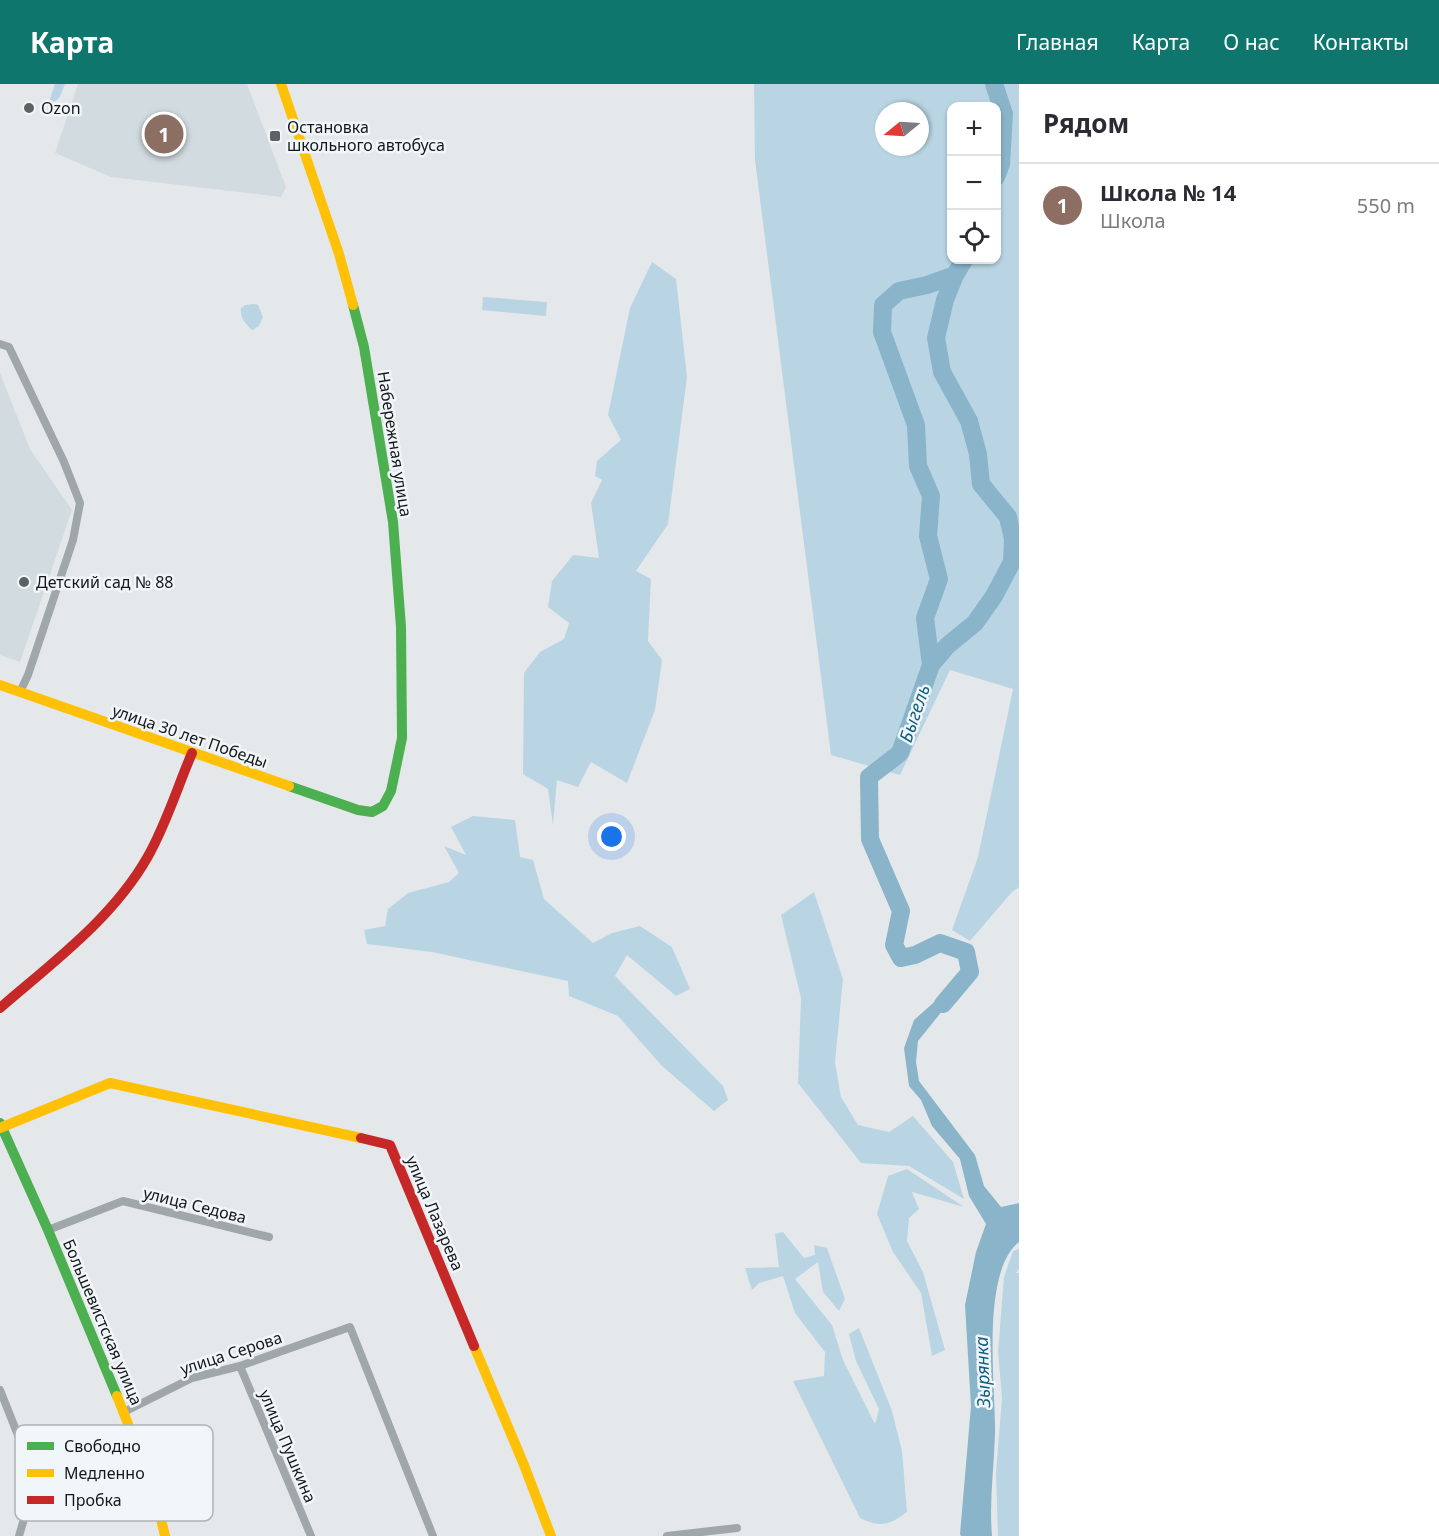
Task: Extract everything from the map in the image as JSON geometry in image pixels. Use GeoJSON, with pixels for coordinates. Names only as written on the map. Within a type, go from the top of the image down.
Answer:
{"type":"FeatureCollection","features":[{"type":"Feature","properties":{"kind":"street","name":"Набережная улица"},"geometry":{"type":"LineString","coordinates":[[280,84],[339,254],[364,347],[393,522],[401,627],[402,738],[391,791],[382,806],[372,812]]}},
{"type":"Feature","properties":{"kind":"street"},"geometry":{"type":"LineString","coordinates":[[0,344],[9,347],[64,462],[80,504],[73,540],[28,675],[20,692]]}},
{"type":"Feature","properties":{"kind":"street","name":"улица 30 лет Победы"},"geometry":{"type":"LineString","coordinates":[[0,686],[358,810],[372,812]]}},
{"type":"Feature","properties":{"kind":"street"},"geometry":{"type":"LineString","coordinates":[[0,1008],[95,924],[123,892],[160,835],[192,753]]}},
{"type":"Feature","properties":{"kind":"street","name":"улица Лазарева"},"geometry":{"type":"LineString","coordinates":[[1,1126],[110,1083],[390,1145],[551,1536]]}},
{"type":"Feature","properties":{"kind":"street","name":"Большевистская улица"},"geometry":{"type":"LineString","coordinates":[[1,1126],[48,1230],[129,1425]]}},
{"type":"Feature","properties":{"kind":"street","name":"улица Седова"},"geometry":{"type":"LineString","coordinates":[[48,1230],[123,1201],[269,1237]]}},
{"type":"Feature","properties":{"kind":"street","name":"улица Серова"},"geometry":{"type":"LineString","coordinates":[[124,1412],[192,1378],[240,1366],[350,1327],[433,1536]]}},
{"type":"Feature","properties":{"kind":"street","name":"улица Пушкина"},"geometry":{"type":"LineString","coordinates":[[240,1366],[311,1536]]}},
{"type":"Feature","properties":{"kind":"street"},"geometry":{"type":"LineString","coordinates":[[0,1390],[15,1428]]}},
{"type":"Feature","properties":{"kind":"street"},"geometry":{"type":"LineString","coordinates":[[19,1536],[23,1521]]}},
{"type":"Feature","properties":{"kind":"street","name":"Большевистская улица"},"geometry":{"type":"LineString","coordinates":[[161,1521],[165,1536]]}},
{"type":"Feature","properties":{"kind":"street"},"geometry":{"type":"LineString","coordinates":[[667,1536],[737,1528]]}},
{"type":"Feature","properties":{"kind":"shaded area"},"geometry":{"type":"Polygon","coordinates":[[[55,84],[65,84],[58,99],[49,102],[55,84]]]}},
{"type":"Feature","properties":{"kind":"shaded area"},"geometry":{"type":"Polygon","coordinates":[[[78,84],[247,84],[286,187],[281,197],[111,177],[55,153],[78,84]]]}},
{"type":"Feature","properties":{"kind":"shaded area"},"geometry":{"type":"Polygon","coordinates":[[[754,84],[1019,84],[1019,887],[1012,892],[970,941],[952,930],[978,857],[1013,689],[950,670],[900,775],[831,755],[755,160],[754,84]]]}},
{"type":"Feature","properties":{"kind":"shaded area"},"geometry":{"type":"Polygon","coordinates":[[[652,262],[676,279],[687,377],[668,524],[636,571],[651,579],[648,641],[662,660],[655,710],[627,783],[591,762],[578,787],[557,780],[553,825],[548,789],[523,774],[524,673],[540,652],[564,639],[569,623],[548,607],[552,581],[573,555],[599,558],[591,503],[602,480],[595,476],[597,461],[621,440],[608,415],[630,308],[652,262]]]}},
{"type":"Feature","properties":{"kind":"shaded area"},"geometry":{"type":"Polygon","coordinates":[[[483,297],[547,302],[546,316],[482,310],[483,297]]]}},
{"type":"Feature","properties":{"kind":"shaded area"},"geometry":{"type":"Polygon","coordinates":[[[258,305],[263,317],[259,326],[252,330],[241,315],[241,308],[258,305]]]}},
{"type":"Feature","properties":{"kind":"shaded area","name":"Детский сад № 88"},"geometry":{"type":"Polygon","coordinates":[[[0,373],[30,449],[72,510],[20,662],[0,655],[0,373]]]}},
{"type":"Feature","properties":{"kind":"shaded area"},"geometry":{"type":"Polygon","coordinates":[[[473,816],[515,820],[520,857],[533,860],[544,899],[593,943],[612,933],[640,926],[672,947],[690,989],[676,996],[627,955],[615,976],[723,1086],[728,1100],[714,1111],[661,1065],[618,1016],[569,996],[568,981],[432,952],[367,944],[364,930],[385,926],[388,909],[408,893],[449,882],[459,873],[444,846],[466,855],[451,827],[473,816]]]}},
{"type":"Feature","properties":{"kind":"shaded area"},"geometry":{"type":"Polygon","coordinates":[[[814,892],[843,979],[835,1062],[841,1097],[858,1125],[889,1132],[913,1116],[953,1162],[964,1199],[909,1166],[861,1163],[798,1083],[801,998],[781,915],[814,892]]]}},
{"type":"Feature","properties":{"kind":"shaded area"},"geometry":{"type":"Polygon","coordinates":[[[907,1169],[964,1207],[912,1192],[919,1209],[909,1218],[907,1241],[923,1272],[945,1350],[932,1356],[921,1293],[893,1252],[877,1214],[888,1176],[907,1169]]]}},
{"type":"Feature","properties":{"kind":"shaded area"},"geometry":{"type":"Polygon","coordinates":[[[783,1232],[804,1258],[815,1255],[814,1245],[827,1248],[845,1299],[839,1311],[823,1292],[818,1262],[795,1279],[832,1325],[843,1360],[875,1424],[879,1409],[856,1361],[849,1334],[859,1328],[892,1411],[902,1451],[907,1512],[885,1524],[860,1518],[793,1381],[824,1376],[825,1352],[795,1313],[783,1276],[759,1283],[752,1290],[745,1268],[779,1267],[775,1234],[783,1232]]]}},
{"type":"Feature","properties":{"kind":"shaded area"},"geometry":{"type":"Polygon","coordinates":[[[1019,1249],[1019,1268],[1016,1273],[1019,1273],[1019,1536],[998,1536],[996,1473],[1002,1398],[998,1352],[1004,1277],[1013,1251],[1019,1249]]]}},
{"type":"Feature","properties":{"kind":"water","name":"Зырянка"},"geometry":{"type":"Polygon","coordinates":[[[957,982],[960,989],[918,1041],[916,1062],[919,1081],[975,1155],[984,1186],[1001,1207],[1019,1203],[1019,1242],[1007,1257],[999,1278],[995,1304],[992,1536],[961,1536],[960,1534],[971,1406],[965,1305],[976,1252],[986,1224],[969,1196],[960,1159],[932,1126],[921,1100],[909,1086],[904,1048],[914,1020],[957,982]]]}},
{"type":"Feature","properties":{"kind":"waterway","name":"Быгель"},"geometry":{"type":"LineString","coordinates":[[994,84],[1004,114],[1001,164]]}},
{"type":"Feature","properties":{"kind":"waterway","name":"Быгель"},"geometry":{"type":"LineString","coordinates":[[943,1004],[970,972],[966,952],[940,943],[915,955],[901,958],[894,945],[901,911],[870,839],[869,777],[900,753],[931,665],[925,618],[939,579],[928,536],[931,496],[918,466],[916,425],[882,332],[883,305],[899,291],[927,285],[955,275],[962,264]]}},
{"type":"Feature","properties":{"kind":"waterway"},"geometry":{"type":"LineString","coordinates":[[931,665],[947,646],[975,623],[994,596],[1012,562],[1013,539],[1008,517],[981,484],[978,454],[969,421],[942,372],[936,338],[945,300],[955,275]]}},
{"type":"Feature","properties":{"kind":"traffic: fast"},"geometry":{"type":"LineString","coordinates":[[289,786],[358,810],[372,812],[383,806],[391,791],[402,738],[401,627],[393,522],[364,347],[353,305]]}},
{"type":"Feature","properties":{"kind":"traffic: fast"},"geometry":{"type":"LineString","coordinates":[[0,1123],[48,1230],[117,1396]]}},
{"type":"Feature","properties":{"kind":"traffic: slow"},"geometry":{"type":"LineString","coordinates":[[281,84],[339,254],[353,305]]}},
{"type":"Feature","properties":{"kind":"traffic: slow"},"geometry":{"type":"LineString","coordinates":[[0,685],[289,786]]}},
{"type":"Feature","properties":{"kind":"traffic: slow"},"geometry":{"type":"LineString","coordinates":[[0,1128],[110,1083],[361,1138]]}},
{"type":"Feature","properties":{"kind":"traffic: slow"},"geometry":{"type":"LineString","coordinates":[[474,1346],[551,1536]]}},
{"type":"Feature","properties":{"kind":"traffic: slow"},"geometry":{"type":"LineString","coordinates":[[117,1396],[128,1425]]}},
{"type":"Feature","properties":{"kind":"traffic: slow"},"geometry":{"type":"LineString","coordinates":[[161,1521],[165,1536]]}},
{"type":"Feature","properties":{"kind":"traffic: jam"},"geometry":{"type":"LineString","coordinates":[[0,1008],[80,939],[117,901],[133,880],[160,833],[192,753]]}},
{"type":"Feature","properties":{"kind":"traffic: jam"},"geometry":{"type":"LineString","coordinates":[[361,1138],[390,1145],[474,1346]]}},
{"type":"Feature","properties":{"kind":"place","name":"Ozon"},"geometry":{"type":"Point","coordinates":[29,108]}},
{"type":"Feature","properties":{"kind":"place","name":"Школа № 14"},"geometry":{"type":"Point","coordinates":[164,134]}},
{"type":"Feature","properties":{"kind":"place","name":"Остановка школьного автобуса"},"geometry":{"type":"Point","coordinates":[275,136]}},
{"type":"Feature","properties":{"kind":"place","name":"Детский сад № 88"},"geometry":{"type":"Point","coordinates":[24,582]}}]}
